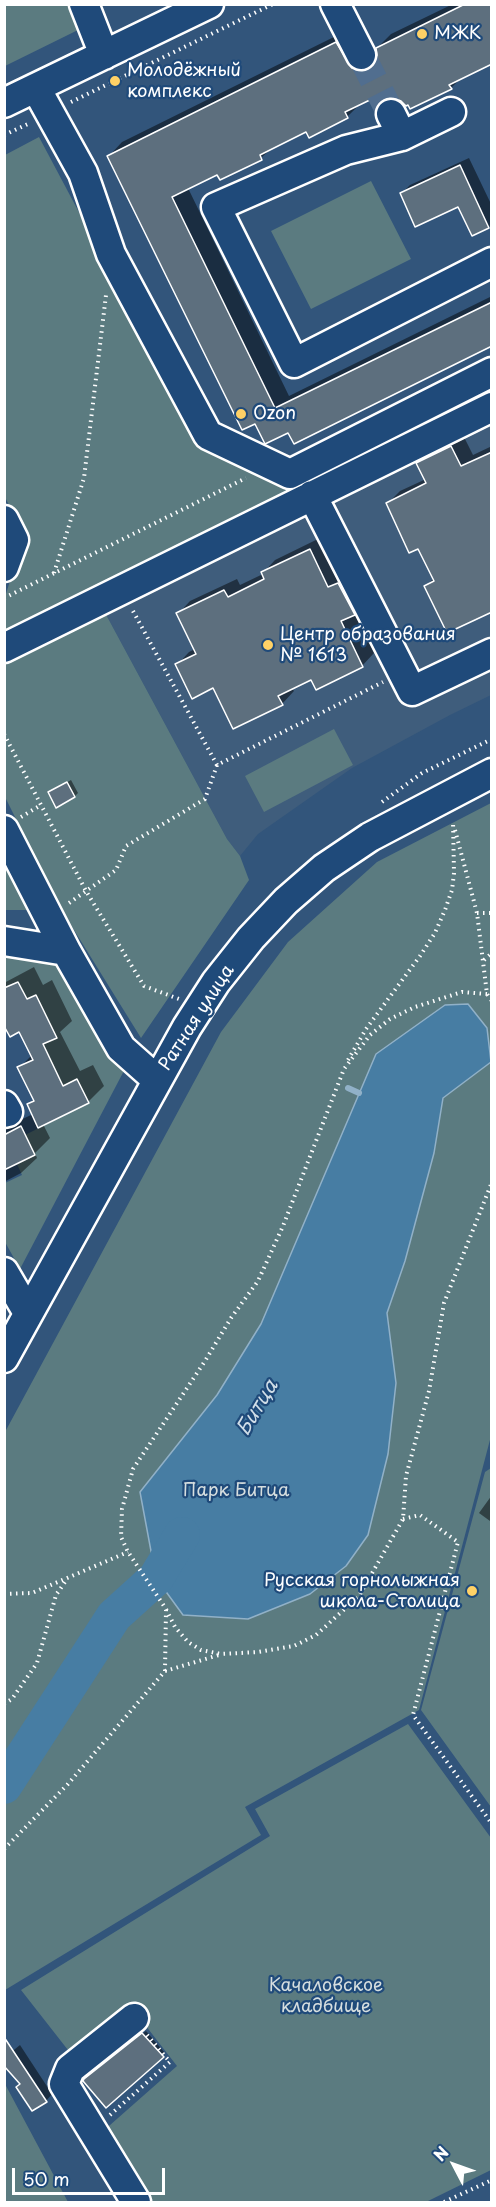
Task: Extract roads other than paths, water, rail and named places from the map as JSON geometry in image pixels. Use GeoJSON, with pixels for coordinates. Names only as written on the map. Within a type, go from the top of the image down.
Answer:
{"type":"FeatureCollection","features":[{"type":"Feature","properties":{"kind":"street"},"geometry":{"type":"LineString","coordinates":[[84,4],[104,55]]}},
{"type":"Feature","properties":{"kind":"street"},"geometry":{"type":"LineString","coordinates":[[4,103],[209,4]]}},
{"type":"Feature","properties":{"kind":"street"},"geometry":{"type":"LineString","coordinates":[[335,4],[361,55]]}},
{"type":"Feature","properties":{"kind":"street"},"geometry":{"type":"LineString","coordinates":[[36,88],[83,173],[111,254],[208,435],[290,474],[492,372]]}},
{"type":"Feature","properties":{"kind":"street"},"geometry":{"type":"LineString","coordinates":[[452,112],[397,125],[216,207],[294,363],[492,262]]}},
{"type":"Feature","properties":{"kind":"street"},"geometry":{"type":"LineString","coordinates":[[4,648],[492,407]]}},
{"type":"Feature","properties":{"kind":"street"},"geometry":{"type":"LineString","coordinates":[[312,495],[412,691],[492,653]]}},
{"type":"Feature","properties":{"kind":"street"},"geometry":{"type":"LineString","coordinates":[[4,520],[14,540],[4,567]]}},
{"type":"Feature","properties":{"kind":"street","name":"Ратная улица"},"geometry":{"type":"LineString","coordinates":[[4,1358],[13,1293],[157,1080],[216,982],[250,938],[286,901],[324,868],[370,837],[492,773]]}},
{"type":"Feature","properties":{"kind":"street"},"geometry":{"type":"LineString","coordinates":[[4,830],[66,951],[121,1048],[157,1080]]}},
{"type":"Feature","properties":{"kind":"street"},"geometry":{"type":"LineString","coordinates":[[4,941],[66,951]]}},
{"type":"Feature","properties":{"kind":"street"},"geometry":{"type":"LineString","coordinates":[[4,1105],[8,1112],[4,1113]]}},
{"type":"Feature","properties":{"kind":"street"},"geometry":{"type":"LineString","coordinates":[[134,2018],[70,2069],[64,2084],[136,2202]]}},
{"type":"Feature","properties":{"kind":"water"},"geometry":{"type":"Polygon","coordinates":[[[468,1004],[487,1028],[491,1062],[443,1098],[434,1153],[405,1261],[387,1313],[396,1383],[388,1454],[368,1535],[346,1566],[310,1594],[248,1619],[183,1615],[156,1578],[140,1492],[217,1395],[261,1324],[376,1054],[445,1005],[468,1004]]]}},
{"type":"Feature","properties":{"kind":"waterway"},"geometry":{"type":"LineString","coordinates":[[348,1088],[359,1093]]}},
{"type":"Feature","properties":{"kind":"waterway","name":"Битца"},"geometry":{"type":"LineString","coordinates":[[4,1786],[114,1616],[156,1578],[182,1535]]}},
{"type":"Feature","properties":{"kind":"tunnel"},"geometry":{"type":"LineString","coordinates":[[361,55],[391,114]]}},
{"type":"Feature","properties":{"kind":"place","name":"МЖК"},"geometry":{"type":"Point","coordinates":[422,34]}},
{"type":"Feature","properties":{"kind":"place","name":"Молодёжный комплекс"},"geometry":{"type":"Point","coordinates":[115,81]}},
{"type":"Feature","properties":{"kind":"place","name":"Ozon"},"geometry":{"type":"Point","coordinates":[241,414]}},
{"type":"Feature","properties":{"kind":"place","name":"Центр образования № 1613"},"geometry":{"type":"Point","coordinates":[268,645]}},
{"type":"Feature","properties":{"kind":"place","name":"Русская горнолыжная школа-Столица"},"geometry":{"type":"Point","coordinates":[472,1591]}},
{"type":"Feature","properties":{"kind":"park label","name":"Парк Битца"},"geometry":{"type":"Point","coordinates":[236,1491]}},
{"type":"Feature","properties":{"kind":"park label","name":"Качаловское кладбище"},"geometry":{"type":"Point","coordinates":[326,1996]}}]}
